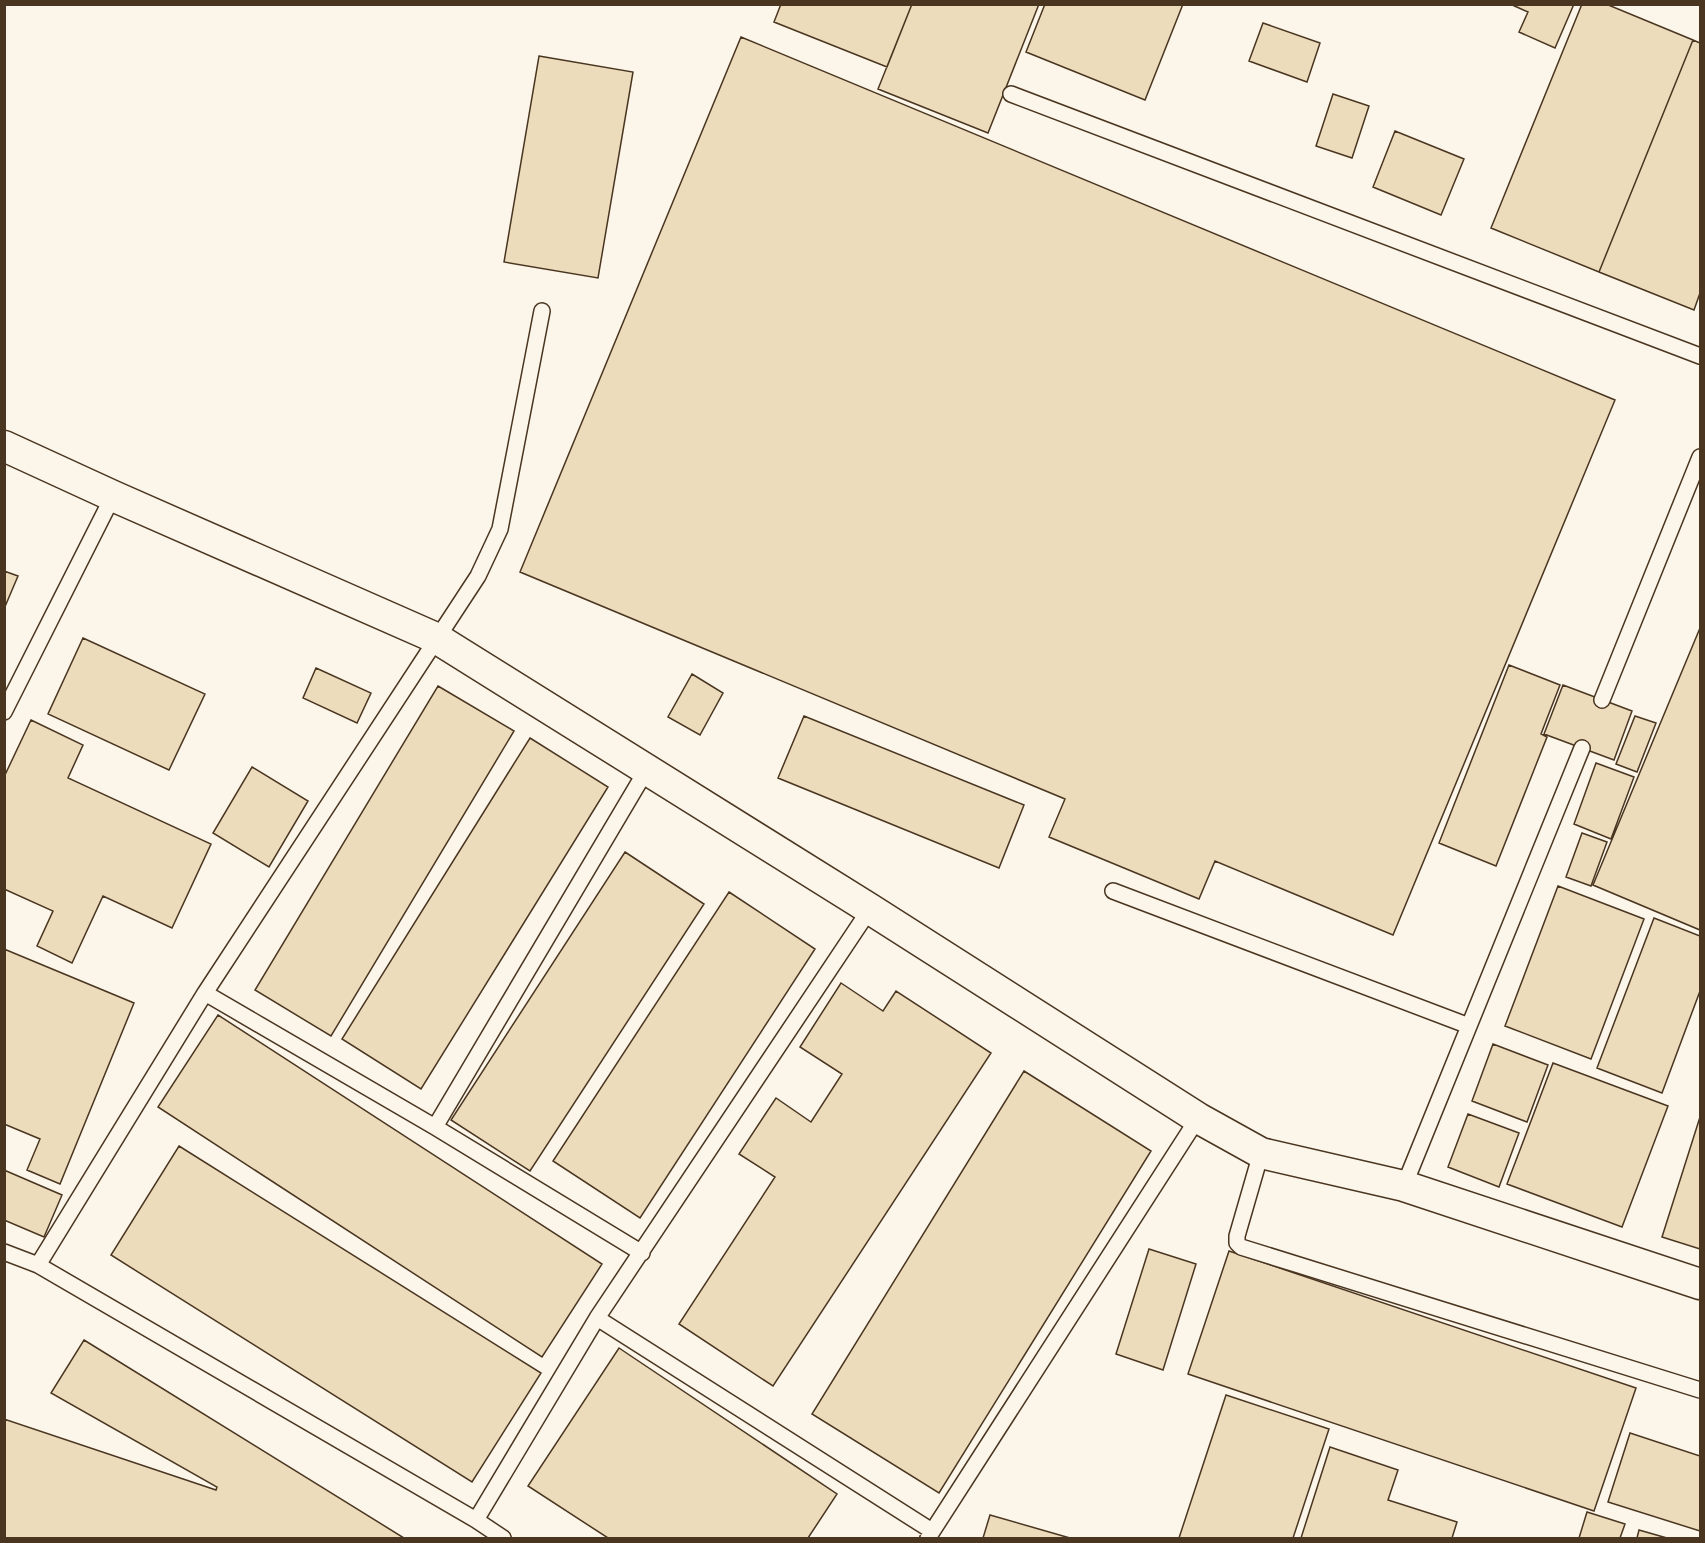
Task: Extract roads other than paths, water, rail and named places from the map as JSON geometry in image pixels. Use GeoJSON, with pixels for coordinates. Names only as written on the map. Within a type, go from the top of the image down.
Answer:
{"type":"FeatureCollection","features":[{"type":"Feature","properties":{"kind":"street"},"geometry":{"type":"LineString","coordinates":[[4,446],[436,638],[870,909],[1198,1118],[1262,1153],[1404,1186],[1701,1284]]}},
{"type":"Feature","properties":{"kind":"lane"},"geometry":{"type":"LineString","coordinates":[[1011,94],[1701,356]]}},
{"type":"Feature","properties":{"kind":"lane"},"geometry":{"type":"LineString","coordinates":[[38,1265],[205,993],[478,576],[500,529],[542,311]]}},
{"type":"Feature","properties":{"kind":"lane"},"geometry":{"type":"LineString","coordinates":[[1602,700],[1701,457]]}},
{"type":"Feature","properties":{"kind":"lane"},"geometry":{"type":"LineString","coordinates":[[4,712],[113,496]]}},
{"type":"Feature","properties":{"kind":"lane"},"geometry":{"type":"LineString","coordinates":[[1404,1186],[1582,748]]}},
{"type":"Feature","properties":{"kind":"lane"},"geometry":{"type":"LineString","coordinates":[[435,1127],[646,770]]}},
{"type":"Feature","properties":{"kind":"lane"},"geometry":{"type":"LineString","coordinates":[[1113,891],[1469,1026]]}},
{"type":"Feature","properties":{"kind":"lane"},"geometry":{"type":"LineString","coordinates":[[476,1520],[597,1318],[870,909]]}},
{"type":"Feature","properties":{"kind":"lane"},"geometry":{"type":"LineString","coordinates":[[205,993],[435,1127],[642,1253]]}},
{"type":"Feature","properties":{"kind":"lane"},"geometry":{"type":"LineString","coordinates":[[597,1318],[930,1535],[1198,1118]]}},
{"type":"Feature","properties":{"kind":"lane"},"geometry":{"type":"LineString","coordinates":[[1262,1153],[1236,1236],[1242,1247],[1701,1390]]}},
{"type":"Feature","properties":{"kind":"lane"},"geometry":{"type":"LineString","coordinates":[[4,1252],[38,1265],[476,1520],[503,1539]]}}]}
